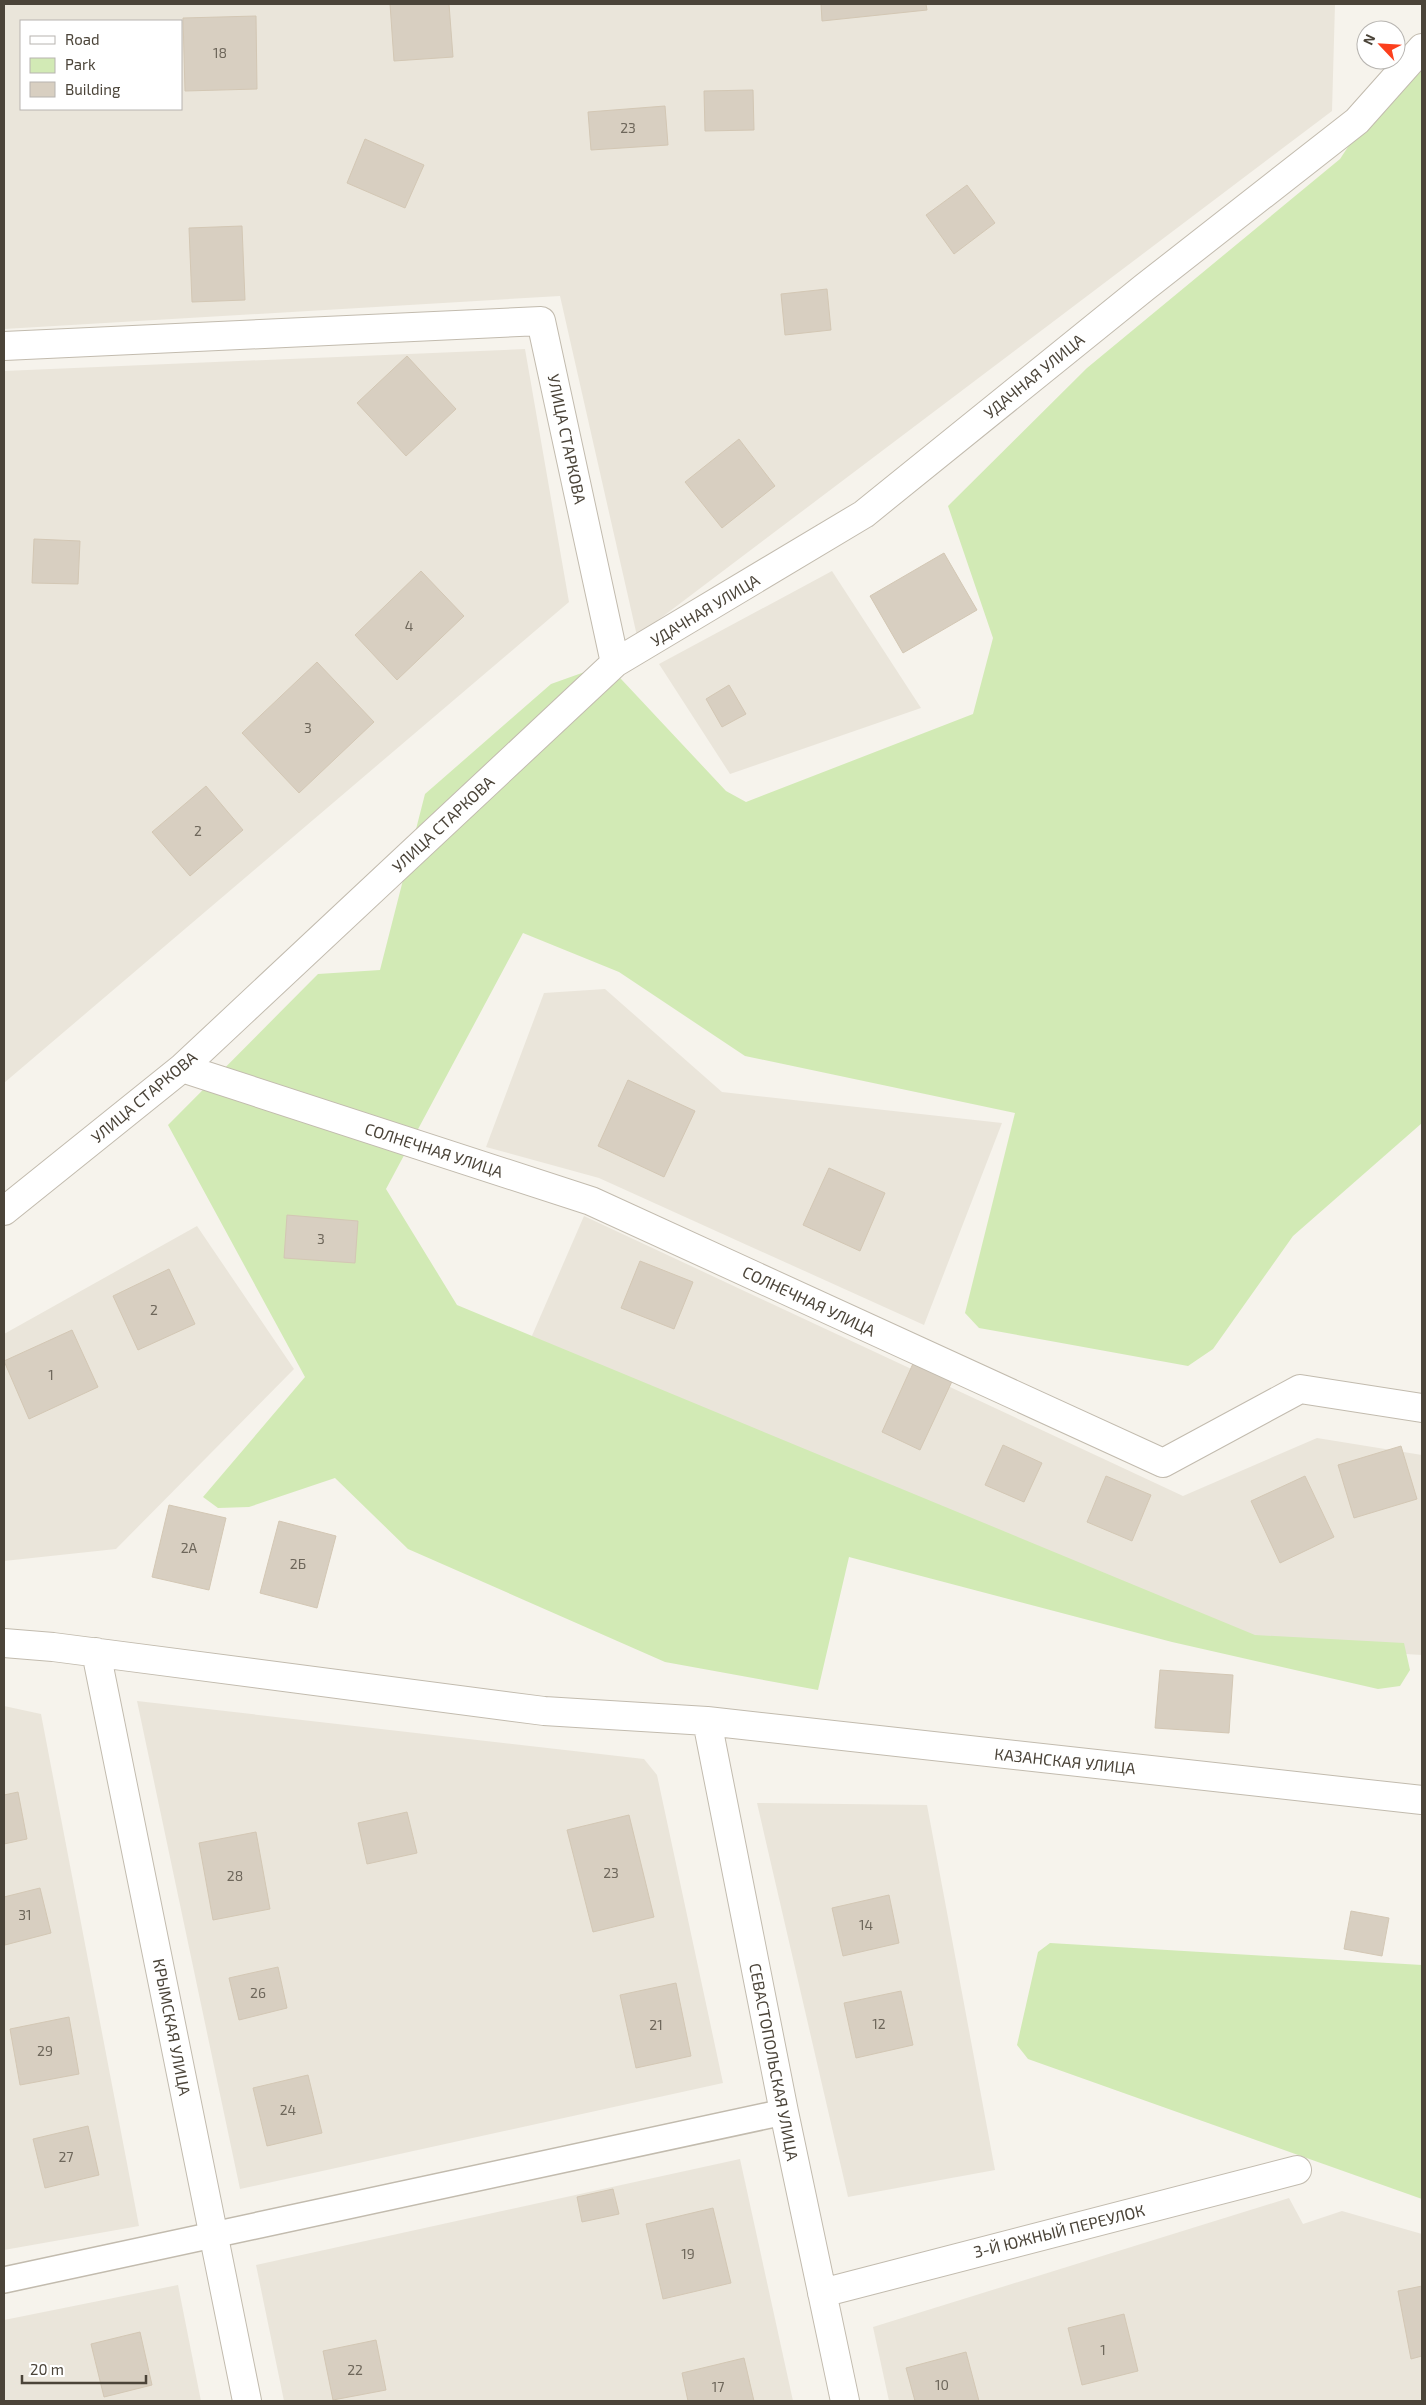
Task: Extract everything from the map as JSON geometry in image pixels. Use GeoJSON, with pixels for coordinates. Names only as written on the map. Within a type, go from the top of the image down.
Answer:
{"type":"FeatureCollection","features":[{"type":"Feature","properties":{"kind":"street","name":"УДАЧНАЯ УЛИЦА"},"geometry":{"type":"LineString","coordinates":[[615,663],[864,514],[1145,287],[1357,121],[1422,48]]}},
{"type":"Feature","properties":{"kind":"street","name":"УЛИЦА СТАРКОВА"},"geometry":{"type":"LineString","coordinates":[[4,346],[541,321],[615,663],[182,1068],[4,1211]]}},
{"type":"Feature","properties":{"kind":"street","name":"СОЛНЕЧНАЯ УЛИЦА"},"geometry":{"type":"LineString","coordinates":[[182,1068],[591,1201],[1163,1463],[1300,1389],[1422,1408]]}},
{"type":"Feature","properties":{"kind":"street","name":"КАЗАНСКАЯ УЛИЦА"},"geometry":{"type":"LineString","coordinates":[[4,1643],[96,1652],[544,1711],[707,1721],[1422,1800]]}},
{"type":"Feature","properties":{"kind":"street","name":"КРЫМСКАЯ УЛИЦА"},"geometry":{"type":"LineString","coordinates":[[96,1652],[247,2401]]}},
{"type":"Feature","properties":{"kind":"street","name":"СЕВАСТОПОЛЬСКАЯ УЛИЦА"},"geometry":{"type":"LineString","coordinates":[[707,1721],[784,2112],[844,2401]]}},
{"type":"Feature","properties":{"kind":"street","name":"3-Й ЮЖНЫЙ ПЕРЕУЛОК"},"geometry":{"type":"LineString","coordinates":[[822,2293],[1297,2170]]}},
{"type":"Feature","properties":{"kind":"lane"},"geometry":{"type":"LineString","coordinates":[[4,2280],[784,2112]]}},
{"type":"Feature","properties":{"kind":"shaded area"},"geometry":{"type":"Polygon","coordinates":[[[4,4],[1335,4],[1332,111],[637,636],[560,296],[4,329],[4,4]]]}},
{"type":"Feature","properties":{"kind":"shaded area"},"geometry":{"type":"Polygon","coordinates":[[[525,349],[569,602],[4,1083],[4,371],[525,349]]]}},
{"type":"Feature","properties":{"kind":"shaded area"},"geometry":{"type":"Polygon","coordinates":[[[832,571],[921,708],[730,774],[659,664],[832,571]]]}},
{"type":"Feature","properties":{"kind":"shaded area"},"geometry":{"type":"Polygon","coordinates":[[[605,989],[722,1092],[1002,1123],[924,1325],[599,1178],[486,1147],[544,993],[605,989]]]}},
{"type":"Feature","properties":{"kind":"shaded area"},"geometry":{"type":"Polygon","coordinates":[[[584,1216],[1183,1496],[1317,1438],[1422,1455],[1422,1655],[1243,1644],[531,1338],[584,1216]]]}},
{"type":"Feature","properties":{"kind":"shaded area"},"geometry":{"type":"Polygon","coordinates":[[[197,1226],[294,1369],[116,1549],[4,1561],[4,1334],[197,1226]]]}},
{"type":"Feature","properties":{"kind":"shaded area"},"geometry":{"type":"Polygon","coordinates":[[[137,1701],[644,1759],[657,1775],[723,2083],[240,2189],[137,1701]]]}},
{"type":"Feature","properties":{"kind":"shaded area"},"geometry":{"type":"Polygon","coordinates":[[[4,1706],[41,1714],[139,2226],[4,2250],[4,1706]]]}},
{"type":"Feature","properties":{"kind":"shaded area"},"geometry":{"type":"Polygon","coordinates":[[[757,1803],[927,1805],[995,2170],[848,2197],[757,1803]]]}},
{"type":"Feature","properties":{"kind":"shaded area"},"geometry":{"type":"Polygon","coordinates":[[[740,2159],[793,2401],[284,2401],[256,2265],[740,2159]]]}},
{"type":"Feature","properties":{"kind":"shaded area"},"geometry":{"type":"Polygon","coordinates":[[[1289,2198],[1303,2224],[1342,2211],[1422,2234],[1422,2401],[889,2401],[873,2327],[1289,2198]]]}},
{"type":"Feature","properties":{"kind":"shaded area"},"geometry":{"type":"Polygon","coordinates":[[[178,2285],[201,2401],[4,2401],[4,2320],[178,2285]]]}},
{"type":"Feature","properties":{"kind":"green space"},"geometry":{"type":"Polygon","coordinates":[[[1422,35],[1422,1123],[1293,1236],[1213,1349],[1188,1366],[979,1328],[965,1313],[1015,1113],[745,1056],[619,972],[523,933],[386,1189],[457,1305],[1255,1635],[1404,1643],[1410,1670],[1400,1686],[1378,1689],[1172,1642],[849,1557],[818,1690],[665,1662],[408,1549],[335,1478],[249,1507],[218,1508],[203,1497],[305,1377],[168,1125],[318,974],[380,970],[425,794],[551,684],[607,664],[726,791],[746,802],[973,714],[993,638],[948,506],[1087,368],[1340,159],[1399,70],[1406,70],[1406,59],[1422,35]]]}},
{"type":"Feature","properties":{"kind":"green space"},"geometry":{"type":"Polygon","coordinates":[[[1050,1943],[1422,1965],[1422,2199],[1028,2059],[1017,2045],[1038,1952],[1050,1943]]]}},
{"type":"Feature","properties":{"kind":"building"},"geometry":{"type":"Polygon","coordinates":[[[390,4],[449,4],[453,57],[394,61],[390,4]]]}},
{"type":"Feature","properties":{"kind":"building"},"geometry":{"type":"Polygon","coordinates":[[[821,4],[926,4],[927,10],[822,21],[821,4]]]}},
{"type":"Feature","properties":{"kind":"building"},"geometry":{"type":"Polygon","coordinates":[[[256,16],[257,89],[185,91],[183,18],[256,16]]]}},
{"type":"Feature","properties":{"kind":"building"},"geometry":{"type":"Polygon","coordinates":[[[753,90],[754,130],[705,131],[704,91],[753,90]]]}},
{"type":"Feature","properties":{"kind":"building"},"geometry":{"type":"Polygon","coordinates":[[[665,106],[668,145],[591,150],[588,112],[665,106]]]}},
{"type":"Feature","properties":{"kind":"building"},"geometry":{"type":"Polygon","coordinates":[[[365,139],[424,165],[405,208],[347,183],[365,139]]]}},
{"type":"Feature","properties":{"kind":"building"},"geometry":{"type":"Polygon","coordinates":[[[967,185],[995,223],[954,254],[926,215],[967,185]]]}},
{"type":"Feature","properties":{"kind":"building"},"geometry":{"type":"Polygon","coordinates":[[[242,226],[245,300],[192,302],[189,228],[242,226]]]}},
{"type":"Feature","properties":{"kind":"building"},"geometry":{"type":"Polygon","coordinates":[[[827,289],[831,330],[785,335],[781,294],[827,289]]]}},
{"type":"Feature","properties":{"kind":"building"},"geometry":{"type":"Polygon","coordinates":[[[407,356],[456,409],[406,456],[357,403],[407,356]]]}},
{"type":"Feature","properties":{"kind":"building"},"geometry":{"type":"Polygon","coordinates":[[[739,439],[775,486],[722,528],[685,482],[739,439]]]}},
{"type":"Feature","properties":{"kind":"building"},"geometry":{"type":"Polygon","coordinates":[[[34,539],[80,541],[78,584],[32,583],[34,539]]]}},
{"type":"Feature","properties":{"kind":"building"},"geometry":{"type":"Polygon","coordinates":[[[944,553],[977,610],[903,653],[870,596],[944,553]]]}},
{"type":"Feature","properties":{"kind":"building"},"geometry":{"type":"Polygon","coordinates":[[[421,571],[464,616],[397,680],[355,635],[421,571]]]}},
{"type":"Feature","properties":{"kind":"building"},"geometry":{"type":"Polygon","coordinates":[[[317,662],[374,722],[299,793],[242,733],[317,662]]]}},
{"type":"Feature","properties":{"kind":"building"},"geometry":{"type":"Polygon","coordinates":[[[729,685],[746,714],[722,727],[706,699],[729,685]]]}},
{"type":"Feature","properties":{"kind":"building"},"geometry":{"type":"Polygon","coordinates":[[[206,786],[243,830],[190,876],[152,832],[206,786]]]}},
{"type":"Feature","properties":{"kind":"building"},"geometry":{"type":"Polygon","coordinates":[[[628,1080],[695,1111],[664,1177],[598,1146],[628,1080]]]}},
{"type":"Feature","properties":{"kind":"building"},"geometry":{"type":"Polygon","coordinates":[[[829,1168],[885,1193],[860,1251],[803,1225],[829,1168]]]}},
{"type":"Feature","properties":{"kind":"building"},"geometry":{"type":"Polygon","coordinates":[[[287,1215],[358,1221],[355,1263],[284,1258],[287,1215]]]}},
{"type":"Feature","properties":{"kind":"building"},"geometry":{"type":"Polygon","coordinates":[[[640,1261],[693,1282],[674,1329],[621,1308],[640,1261]]]}},
{"type":"Feature","properties":{"kind":"building"},"geometry":{"type":"Polygon","coordinates":[[[169,1269],[195,1324],[138,1350],[113,1296],[169,1269]]]}},
{"type":"Feature","properties":{"kind":"building"},"geometry":{"type":"Polygon","coordinates":[[[72,1330],[98,1387],[29,1419],[4,1361],[72,1330]]]}},
{"type":"Feature","properties":{"kind":"building"},"geometry":{"type":"Polygon","coordinates":[[[916,1357],[955,1375],[920,1450],[882,1432],[916,1357]]]}},
{"type":"Feature","properties":{"kind":"building"},"geometry":{"type":"Polygon","coordinates":[[[1003,1445],[1042,1463],[1024,1502],[985,1485],[1003,1445]]]}},
{"type":"Feature","properties":{"kind":"building"},"geometry":{"type":"Polygon","coordinates":[[[1401,1446],[1417,1499],[1354,1518],[1338,1465],[1401,1446]]]}},
{"type":"Feature","properties":{"kind":"building"},"geometry":{"type":"Polygon","coordinates":[[[1106,1476],[1151,1495],[1132,1541],[1087,1522],[1106,1476]]]}},
{"type":"Feature","properties":{"kind":"building"},"geometry":{"type":"Polygon","coordinates":[[[1305,1476],[1334,1537],[1280,1563],[1251,1501],[1305,1476]]]}},
{"type":"Feature","properties":{"kind":"building"},"geometry":{"type":"Polygon","coordinates":[[[169,1505],[226,1518],[209,1590],[152,1577],[169,1505]]]}},
{"type":"Feature","properties":{"kind":"building"},"geometry":{"type":"Polygon","coordinates":[[[279,1521],[336,1536],[317,1608],[260,1593],[279,1521]]]}},
{"type":"Feature","properties":{"kind":"building"},"geometry":{"type":"Polygon","coordinates":[[[1160,1670],[1233,1675],[1229,1733],[1155,1728],[1160,1670]]]}},
{"type":"Feature","properties":{"kind":"building"},"geometry":{"type":"Polygon","coordinates":[[[18,1792],[27,1839],[4,1844],[4,1795],[18,1792]]]}},
{"type":"Feature","properties":{"kind":"building"},"geometry":{"type":"Polygon","coordinates":[[[407,1812],[417,1853],[367,1864],[358,1823],[407,1812]]]}},
{"type":"Feature","properties":{"kind":"building"},"geometry":{"type":"Polygon","coordinates":[[[629,1815],[654,1917],[593,1932],[567,1830],[629,1815]]]}},
{"type":"Feature","properties":{"kind":"building"},"geometry":{"type":"Polygon","coordinates":[[[256,1832],[270,1909],[213,1920],[199,1843],[256,1832]]]}},
{"type":"Feature","properties":{"kind":"building"},"geometry":{"type":"Polygon","coordinates":[[[40,1888],[51,1933],[5,1945],[4,1897],[40,1888]]]}},
{"type":"Feature","properties":{"kind":"building"},"geometry":{"type":"Polygon","coordinates":[[[889,1895],[899,1943],[843,1956],[832,1908],[889,1895]]]}},
{"type":"Feature","properties":{"kind":"building"},"geometry":{"type":"Polygon","coordinates":[[[1351,1911],[1389,1918],[1382,1956],[1344,1949],[1351,1911]]]}},
{"type":"Feature","properties":{"kind":"building"},"geometry":{"type":"Polygon","coordinates":[[[278,1967],[287,2008],[239,2020],[229,1978],[278,1967]]]}},
{"type":"Feature","properties":{"kind":"building"},"geometry":{"type":"Polygon","coordinates":[[[676,1983],[691,2056],[636,2068],[620,1995],[676,1983]]]}},
{"type":"Feature","properties":{"kind":"building"},"geometry":{"type":"Polygon","coordinates":[[[901,1991],[913,2045],[856,2058],[844,2003],[901,1991]]]}},
{"type":"Feature","properties":{"kind":"building"},"geometry":{"type":"Polygon","coordinates":[[[69,2017],[79,2074],[20,2085],[10,2029],[69,2017]]]}},
{"type":"Feature","properties":{"kind":"building"},"geometry":{"type":"Polygon","coordinates":[[[308,2075],[322,2133],[267,2146],[253,2088],[308,2075]]]}},
{"type":"Feature","properties":{"kind":"building"},"geometry":{"type":"Polygon","coordinates":[[[88,2126],[99,2175],[45,2188],[33,2139],[88,2126]]]}},
{"type":"Feature","properties":{"kind":"building"},"geometry":{"type":"Polygon","coordinates":[[[613,2189],[619,2214],[582,2222],[577,2197],[613,2189]]]}},
{"type":"Feature","properties":{"kind":"building"},"geometry":{"type":"Polygon","coordinates":[[[713,2208],[731,2283],[663,2299],[646,2224],[713,2208]]]}},
{"type":"Feature","properties":{"kind":"building"},"geometry":{"type":"Polygon","coordinates":[[[1422,2286],[1422,2356],[1411,2359],[1398,2291],[1422,2286]]]}},
{"type":"Feature","properties":{"kind":"building"},"geometry":{"type":"Polygon","coordinates":[[[1124,2314],[1138,2371],[1082,2385],[1068,2328],[1124,2314]]]}},
{"type":"Feature","properties":{"kind":"building"},"geometry":{"type":"Polygon","coordinates":[[[140,2332],[152,2385],[104,2397],[91,2344],[140,2332]]]}},
{"type":"Feature","properties":{"kind":"building"},"geometry":{"type":"Polygon","coordinates":[[[376,2340],[386,2390],[333,2400],[323,2351],[376,2340]]]}},
{"type":"Feature","properties":{"kind":"building"},"geometry":{"type":"Polygon","coordinates":[[[966,2352],[979,2401],[915,2401],[906,2368],[966,2352]]]}},
{"type":"Feature","properties":{"kind":"building"},"geometry":{"type":"Polygon","coordinates":[[[744,2358],[754,2401],[688,2401],[682,2373],[744,2358]]]}}]}
